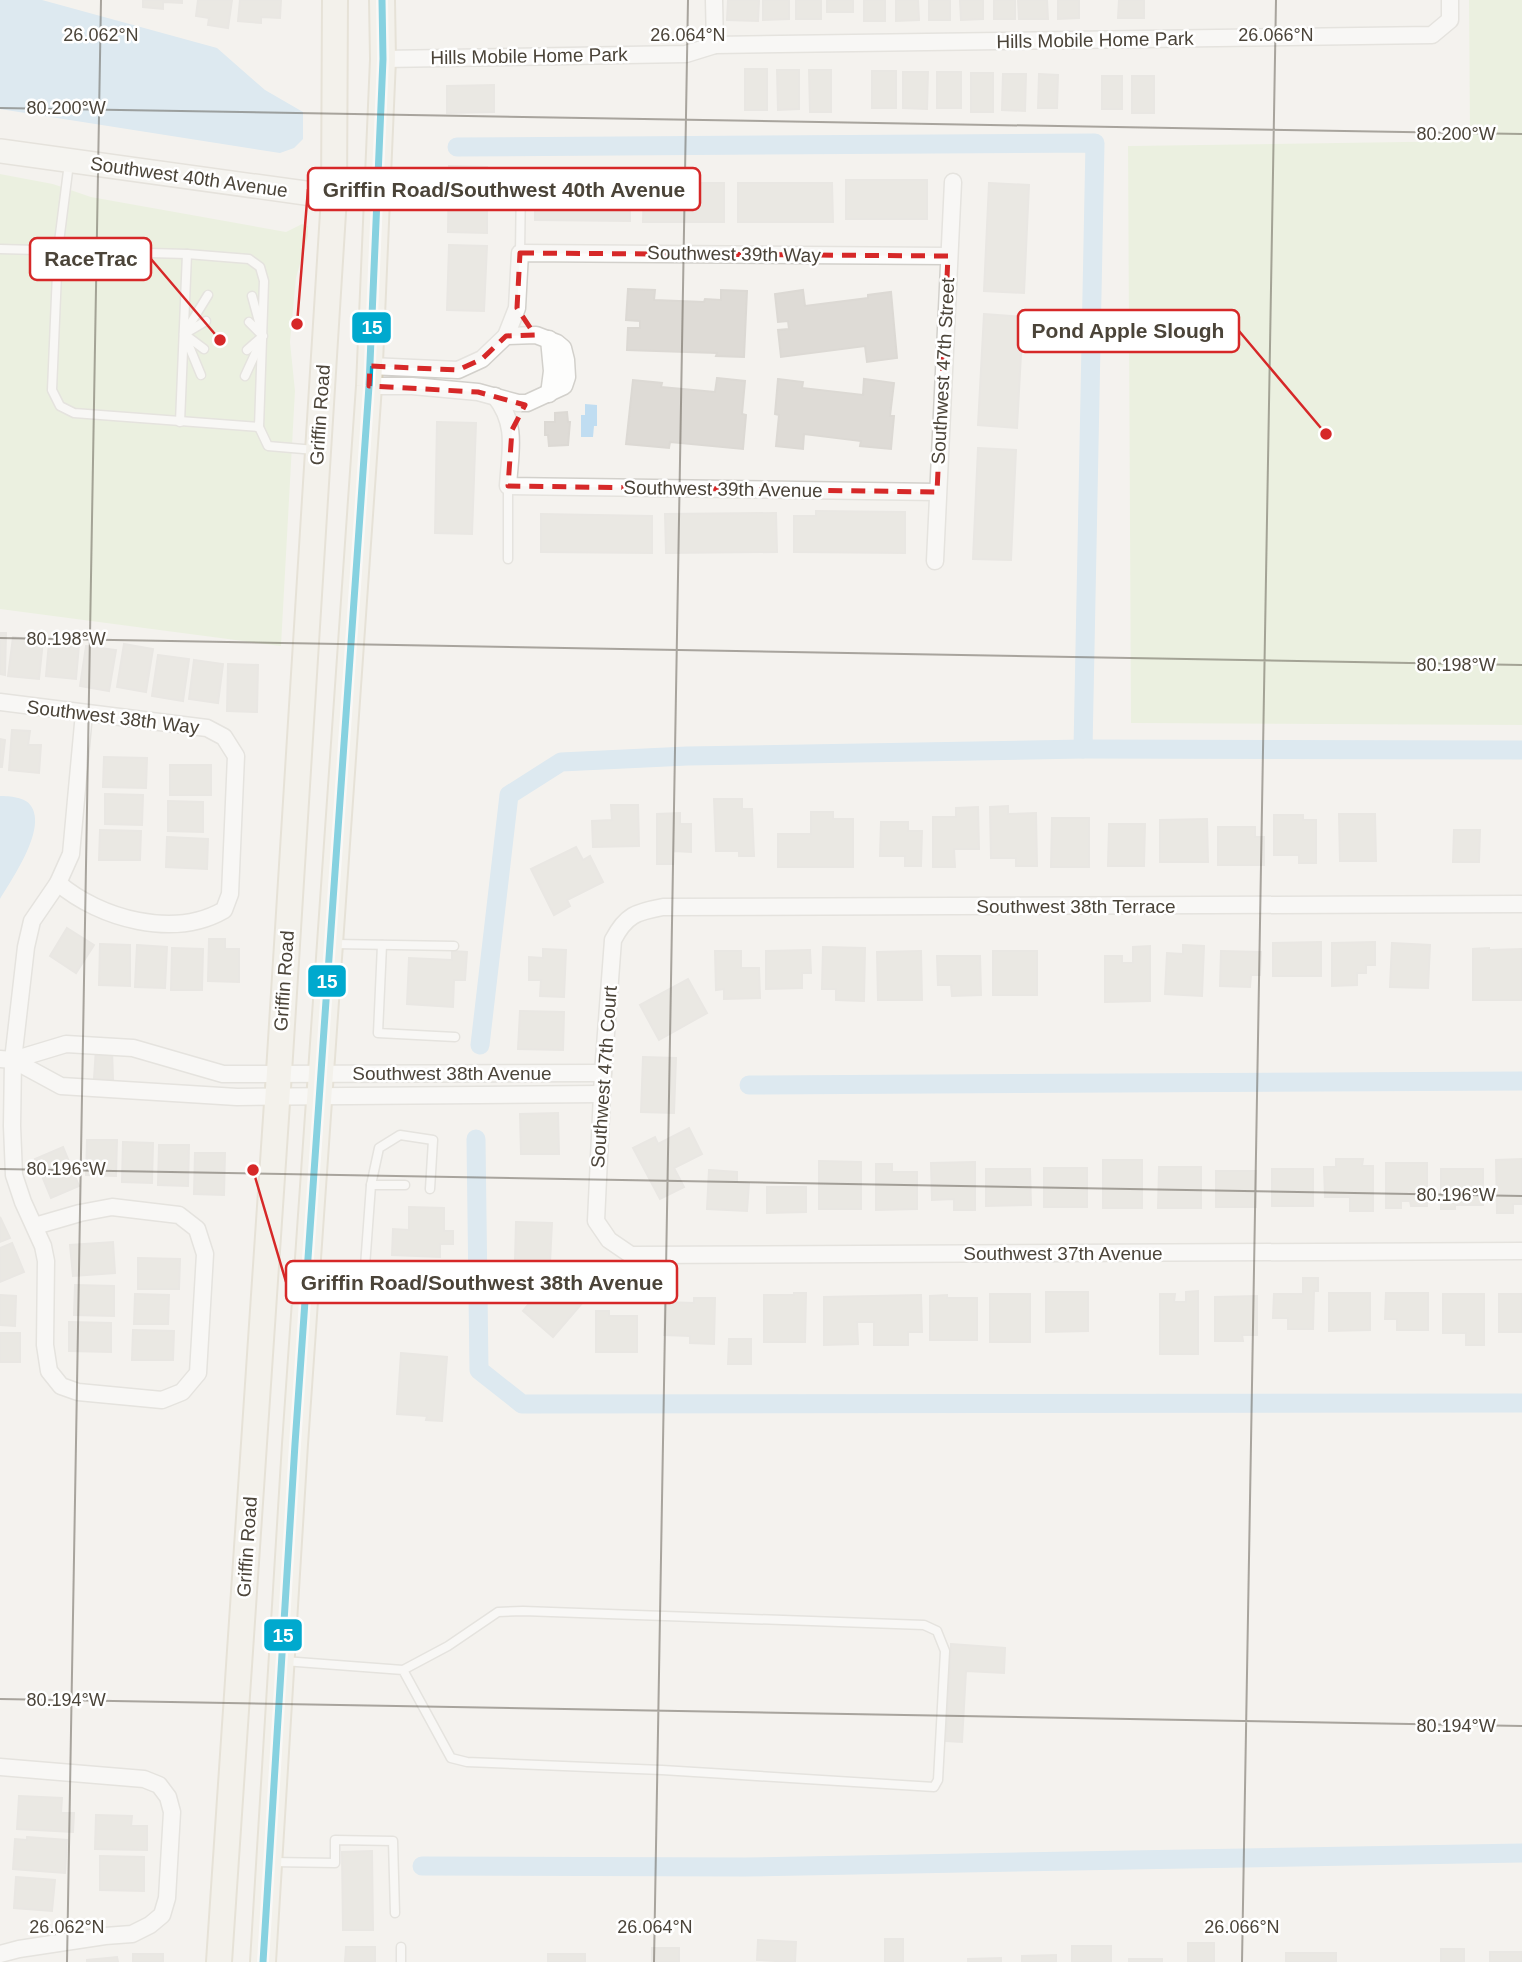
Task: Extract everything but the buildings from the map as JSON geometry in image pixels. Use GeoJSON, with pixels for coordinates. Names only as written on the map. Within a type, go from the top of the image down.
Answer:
{"type":"FeatureCollection","features":[{"type":"Feature","properties":{"kind":"main road","name":"Griffin Road"},"geometry":{"type":"LineString","coordinates":[[219,1962],[334,197],[335,0]]}},
{"type":"Feature","properties":{"kind":"main road"},"geometry":{"type":"LineString","coordinates":[[263,1962],[281,1661],[369,376],[383,58],[382,0]]}},
{"type":"Feature","properties":{"kind":"street"},"geometry":{"type":"LineString","coordinates":[[714,0],[715,46]]}},
{"type":"Feature","properties":{"kind":"street","name":"Hills Mobile Home Park"},"geometry":{"type":"LineString","coordinates":[[383,58],[686,54],[715,46],[1432,35],[1450,20],[1450,0]]}},
{"type":"Feature","properties":{"kind":"street","name":"Southwest 40th Avenue"},"geometry":{"type":"LineString","coordinates":[[0,150],[334,197],[378,197]]}},
{"type":"Feature","properties":{"kind":"street","name":"Southwest 47th Street"},"geometry":{"type":"LineString","coordinates":[[935,561],[953,182]]}},
{"type":"Feature","properties":{"kind":"street"},"geometry":{"type":"LineString","coordinates":[[369,376],[458,370],[482,359],[506,336],[517,308],[520,253]]}},
{"type":"Feature","properties":{"kind":"street","name":"Southwest 39th Way"},"geometry":{"type":"LineString","coordinates":[[520,253],[948,257]]}},
{"type":"Feature","properties":{"kind":"street"},"geometry":{"type":"LineString","coordinates":[[369,376],[412,386],[478,391],[518,403],[527,403],[549,394],[564,386],[567,377],[563,348],[542,337],[517,308]]}},
{"type":"Feature","properties":{"kind":"street"},"geometry":{"type":"LineString","coordinates":[[506,336],[542,337]]}},
{"type":"Feature","properties":{"kind":"street"},"geometry":{"type":"LineString","coordinates":[[495,396],[505,409],[512,429],[508,486]]}},
{"type":"Feature","properties":{"kind":"street"},"geometry":{"type":"LineString","coordinates":[[512,429],[527,403]]}},
{"type":"Feature","properties":{"kind":"street","name":"Southwest 39th Avenue"},"geometry":{"type":"LineString","coordinates":[[508,486],[937,492]]}},
{"type":"Feature","properties":{"kind":"street","name":"Southwest 38th Way"},"geometry":{"type":"LineString","coordinates":[[0,702],[207,728],[224,737],[236,756],[230,894],[224,910],[191,924],[135,921],[76,899],[58,883]]}},
{"type":"Feature","properties":{"kind":"street"},"geometry":{"type":"LineString","coordinates":[[35,1226],[80,1213],[112,1208],[178,1215],[197,1229],[205,1254],[198,1373],[182,1391],[162,1400],[78,1392],[61,1386],[49,1371],[45,1345],[46,1261],[43,1246],[14,1175],[6,1060],[32,921],[58,883],[71,854],[84,713]]}},
{"type":"Feature","properties":{"kind":"street","name":"Southwest 38th Terrace"},"geometry":{"type":"LineString","coordinates":[[631,917],[639,912],[663,907],[1522,904]]}},
{"type":"Feature","properties":{"kind":"street","name":"Southwest 47th Court"},"geometry":{"type":"LineString","coordinates":[[609,1240],[596,1221],[603,1073],[613,940],[621,925],[631,917]]}},
{"type":"Feature","properties":{"kind":"street","name":"Southwest 38th Avenue"},"geometry":{"type":"LineString","coordinates":[[6,1060],[66,1044],[133,1048],[223,1074],[278,1086],[602,1094]]}},
{"type":"Feature","properties":{"kind":"street","name":"Southwest 38th Avenue"},"geometry":{"type":"LineString","coordinates":[[6,1060],[61,1086],[237,1097],[278,1086],[603,1073]]}},
{"type":"Feature","properties":{"kind":"street","name":"Southwest 37th Avenue"},"geometry":{"type":"LineString","coordinates":[[609,1240],[631,1255],[1522,1251]]}},
{"type":"Feature","properties":{"kind":"street"},"geometry":{"type":"LineString","coordinates":[[0,1767],[144,1779],[159,1785],[168,1797],[172,1812],[167,1898],[162,1914],[150,1925],[132,1934],[0,1954]]}},
{"type":"Feature","properties":{"kind":"lane"},"geometry":{"type":"LineString","coordinates":[[69,160],[58,250],[52,390],[61,406],[74,413],[259,427]]}},
{"type":"Feature","properties":{"kind":"lane"},"geometry":{"type":"LineString","coordinates":[[520,253],[521,180]]}},
{"type":"Feature","properties":{"kind":"lane"},"geometry":{"type":"LineString","coordinates":[[0,249],[187,254],[249,259],[260,267],[264,281],[259,427],[268,446],[318,450]]}},
{"type":"Feature","properties":{"kind":"lane"},"geometry":{"type":"LineString","coordinates":[[180,422],[187,254]]}},
{"type":"Feature","properties":{"kind":"lane"},"geometry":{"type":"LineString","coordinates":[[184,334],[208,295]]}},
{"type":"Feature","properties":{"kind":"lane"},"geometry":{"type":"LineString","coordinates":[[245,376],[263,336],[251,296]]}},
{"type":"Feature","properties":{"kind":"lane"},"geometry":{"type":"LineString","coordinates":[[184,334],[206,321]]}},
{"type":"Feature","properties":{"kind":"lane"},"geometry":{"type":"LineString","coordinates":[[249,322],[263,336]]}},
{"type":"Feature","properties":{"kind":"lane"},"geometry":{"type":"LineString","coordinates":[[184,334],[204,349]]}},
{"type":"Feature","properties":{"kind":"lane"},"geometry":{"type":"LineString","coordinates":[[184,334],[201,375]]}},
{"type":"Feature","properties":{"kind":"lane"},"geometry":{"type":"LineString","coordinates":[[247,350],[263,336]]}},
{"type":"Feature","properties":{"kind":"lane"},"geometry":{"type":"LineString","coordinates":[[508,486],[508,559]]}},
{"type":"Feature","properties":{"kind":"lane"},"geometry":{"type":"LineString","coordinates":[[332,944],[454,946]]}},
{"type":"Feature","properties":{"kind":"lane"},"geometry":{"type":"LineString","coordinates":[[382,945],[378,1033],[455,1037]]}},
{"type":"Feature","properties":{"kind":"lane"},"geometry":{"type":"LineString","coordinates":[[308,1276],[364,1280],[372,1185],[379,1149],[400,1135],[433,1140],[430,1189]]}},
{"type":"Feature","properties":{"kind":"lane"},"geometry":{"type":"LineString","coordinates":[[372,1185],[405,1185]]}},
{"type":"Feature","properties":{"kind":"lane"},"geometry":{"type":"LineString","coordinates":[[281,1661],[403,1670],[448,1646],[498,1612],[924,1625],[937,1631],[945,1651],[938,1780],[934,1787],[662,1770],[467,1762],[451,1758],[403,1670]]}},
{"type":"Feature","properties":{"kind":"lane"},"geometry":{"type":"LineString","coordinates":[[269,1862],[335,1863],[335,1840],[393,1841],[395,1913]]}},
{"type":"Feature","properties":{"kind":"lane"},"geometry":{"type":"LineString","coordinates":[[401,1947],[401,1962]]}},
{"type":"Feature","properties":{"kind":"highlighted area"},"geometry":{"type":"Polygon","coordinates":[[[520,253],[948,256],[937,492],[508,486],[512,430],[525,405],[478,392],[369,386],[370,366],[458,370],[482,359],[506,336],[535,335],[517,308],[520,253]]]}},
{"type":"Feature","properties":{"kind":"green space"},"geometry":{"type":"Polygon","coordinates":[[[1469,0],[1522,0],[1522,725],[1131,723],[1128,146],[1470,141],[1469,0]]]}},
{"type":"Feature","properties":{"kind":"green space"},"geometry":{"type":"Polygon","coordinates":[[[0,174],[53,184],[91,197],[286,232],[302,224],[308,226],[308,236],[296,278],[290,342],[295,391],[281,646],[0,609],[0,174]]]}},
{"type":"Feature","properties":{"kind":"water"},"geometry":{"type":"Polygon","coordinates":[[[0,0],[42,0],[217,48],[265,90],[303,112],[303,139],[294,148],[280,153],[0,109],[0,0]]]}},
{"type":"Feature","properties":{"kind":"water"},"geometry":{"type":"Polygon","coordinates":[[[585,404],[597,405],[597,426],[594,426],[593,437],[581,437],[581,415],[585,415],[585,404]]]}},
{"type":"Feature","properties":{"kind":"water"},"geometry":{"type":"Polygon","coordinates":[[[0,796],[29,803],[35,816],[35,827],[26,854],[0,899],[0,796]]]}},
{"type":"Feature","properties":{"kind":"waterway"},"geometry":{"type":"LineString","coordinates":[[457,147],[1095,143],[1083,749]]}},
{"type":"Feature","properties":{"kind":"waterway"},"geometry":{"type":"LineString","coordinates":[[480,1045],[509,795],[561,762],[687,756],[1083,749],[1522,750]]}},
{"type":"Feature","properties":{"kind":"waterway"},"geometry":{"type":"LineString","coordinates":[[749,1085],[1522,1081]]}},
{"type":"Feature","properties":{"kind":"waterway"},"geometry":{"type":"LineString","coordinates":[[476,1139],[479,1370],[522,1404],[1522,1403]]}},
{"type":"Feature","properties":{"kind":"waterway"},"geometry":{"type":"LineString","coordinates":[[422,1866],[745,1867],[1522,1853]]}},
{"type":"Feature","properties":{"kind":"transit line","name":"15"},"geometry":{"type":"LineString","coordinates":[[263,1962],[295,1444],[369,386],[383,59],[382,0]]}},
{"type":"Feature","properties":{"kind":"place","name":"Griffin Road/Southwest 40th Avenue"},"geometry":{"type":"Point","coordinates":[297,324]}},
{"type":"Feature","properties":{"kind":"place","name":"RaceTrac"},"geometry":{"type":"Point","coordinates":[220,340]}},
{"type":"Feature","properties":{"kind":"place","name":"Pond Apple Slough"},"geometry":{"type":"Point","coordinates":[1326,434]}},
{"type":"Feature","properties":{"kind":"place","name":"Griffin Road/Southwest 38th Avenue"},"geometry":{"type":"Point","coordinates":[253,1170]}}]}
